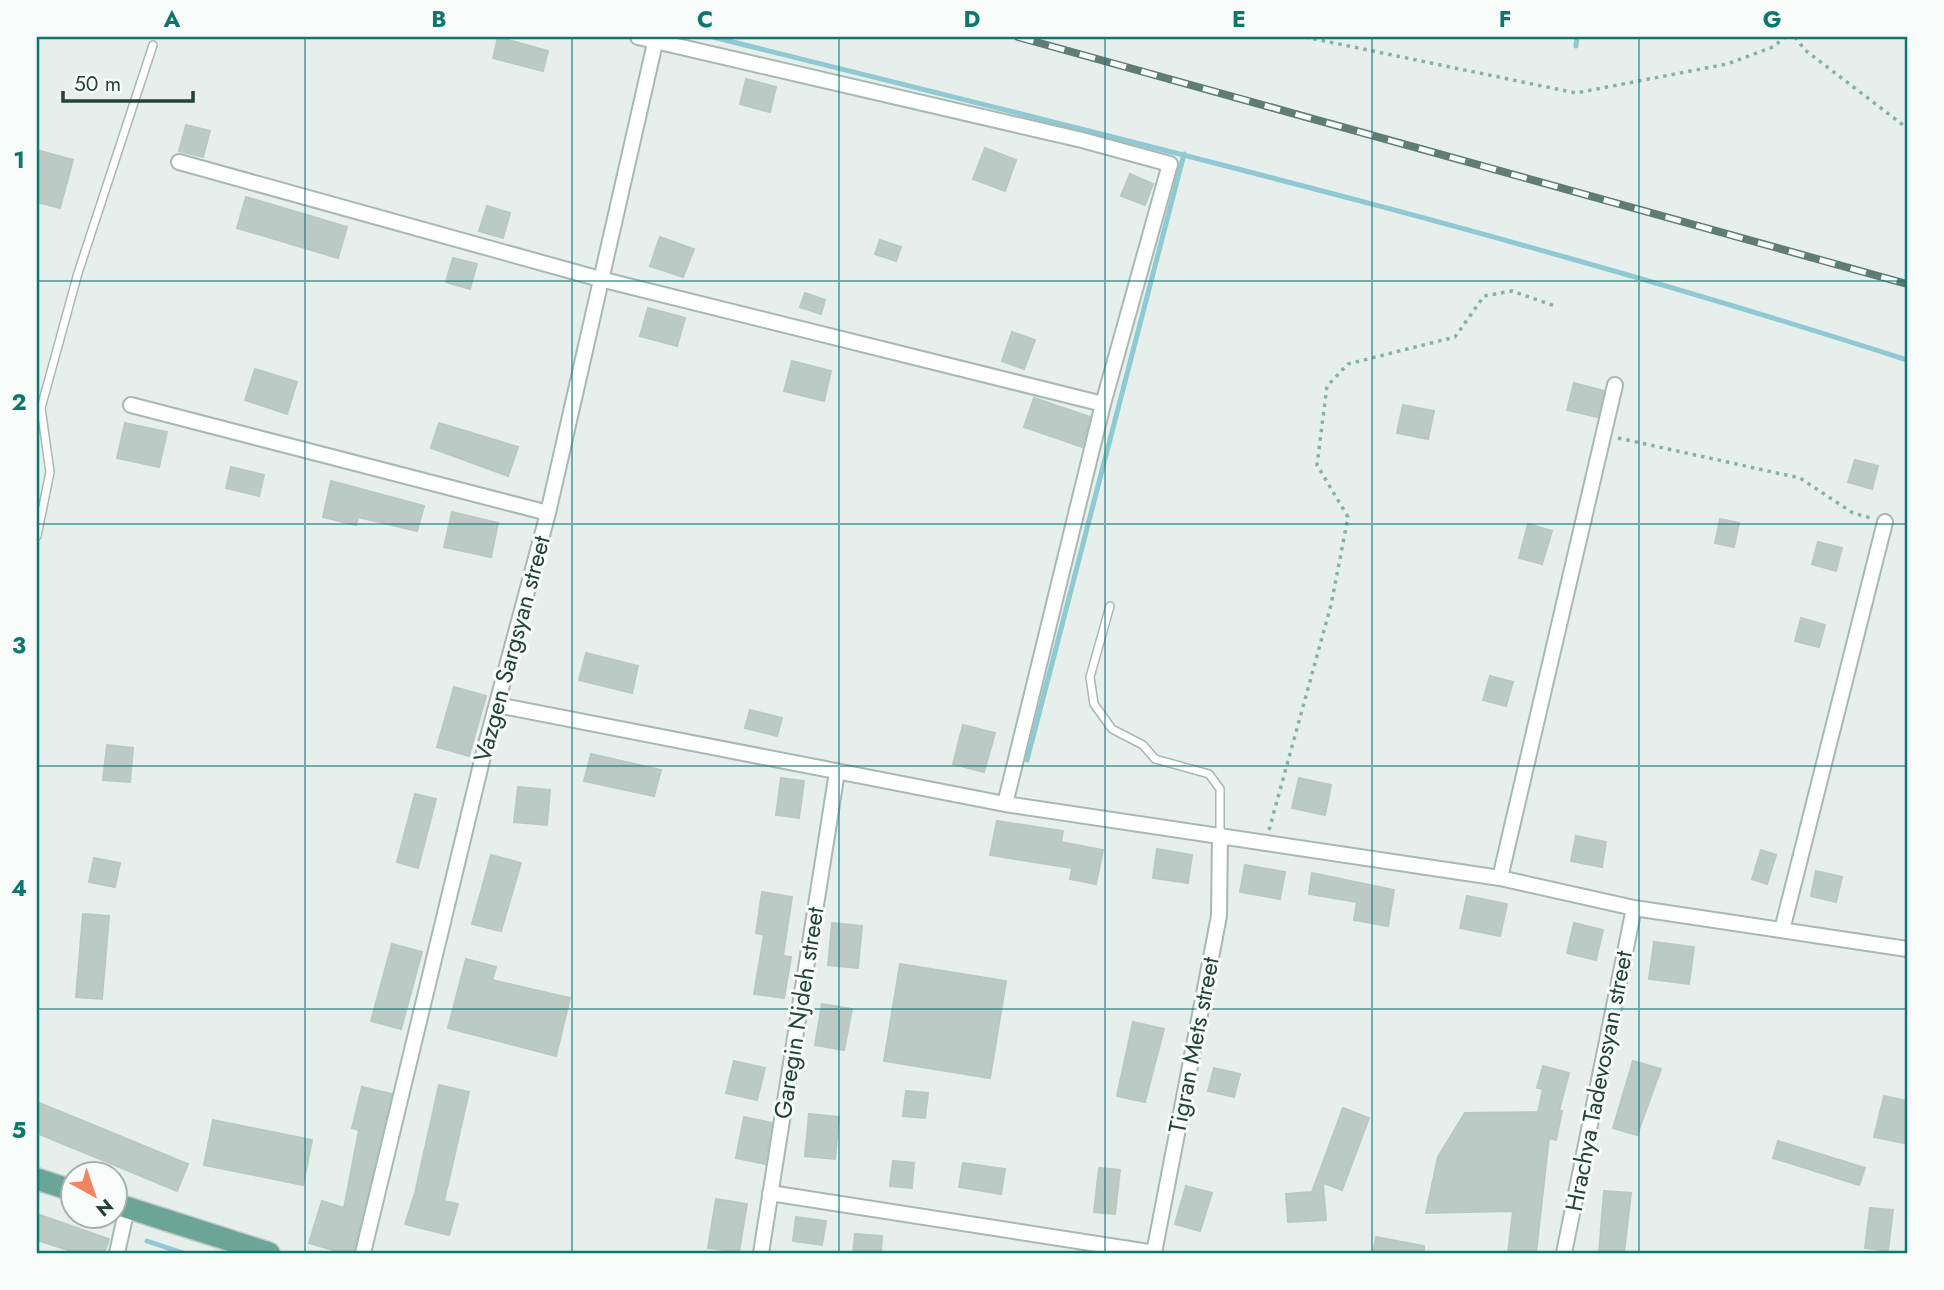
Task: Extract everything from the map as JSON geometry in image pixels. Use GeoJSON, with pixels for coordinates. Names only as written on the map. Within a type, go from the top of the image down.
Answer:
{"type":"FeatureCollection","features":[{"type":"Feature","properties":{"kind":"main road"},"geometry":{"type":"LineString","coordinates":[[37,1179],[60,1186]]}},
{"type":"Feature","properties":{"kind":"main road"},"geometry":{"type":"LineString","coordinates":[[130,1209],[269,1253]]}},
{"type":"Feature","properties":{"kind":"street"},"geometry":{"type":"LineString","coordinates":[[638,37],[1083,140],[1170,164],[1103,404],[1005,804]]}},
{"type":"Feature","properties":{"kind":"street","name":"Vazgen Sargsyan street"},"geometry":{"type":"LineString","coordinates":[[363,1253],[497,705],[548,513],[655,43]]}},
{"type":"Feature","properties":{"kind":"street"},"geometry":{"type":"LineString","coordinates":[[179,162],[600,279],[1103,404]]}},
{"type":"Feature","properties":{"kind":"street"},"geometry":{"type":"LineString","coordinates":[[1500,878],[1615,385]]}},
{"type":"Feature","properties":{"kind":"street"},"geometry":{"type":"LineString","coordinates":[[131,405],[548,513]]}},
{"type":"Feature","properties":{"kind":"street"},"geometry":{"type":"LineString","coordinates":[[1782,930],[1885,522]]}},
{"type":"Feature","properties":{"kind":"street"},"geometry":{"type":"LineString","coordinates":[[497,705],[1005,804],[1500,878],[1633,908],[1907,949]]}},
{"type":"Feature","properties":{"kind":"street","name":"Garegin Njdeh street"},"geometry":{"type":"LineString","coordinates":[[761,1253],[837,772]]}},
{"type":"Feature","properties":{"kind":"street","name":"Tigran Mets street"},"geometry":{"type":"LineString","coordinates":[[1154,1253],[1219,916],[1220,835]]}},
{"type":"Feature","properties":{"kind":"street","name":"Hrachya Tadevosyan street"},"geometry":{"type":"LineString","coordinates":[[1564,1253],[1633,908]]}},
{"type":"Feature","properties":{"kind":"street"},"geometry":{"type":"LineString","coordinates":[[770,1192],[1154,1253]]}},
{"type":"Feature","properties":{"kind":"street"},"geometry":{"type":"LineString","coordinates":[[117,1253],[119,1230]]}},
{"type":"Feature","properties":{"kind":"lane"},"geometry":{"type":"LineString","coordinates":[[37,536],[50,472],[39,407],[78,272],[153,45]]}},
{"type":"Feature","properties":{"kind":"lane"},"geometry":{"type":"LineString","coordinates":[[1110,606],[1090,677],[1094,704],[1112,729],[1143,745],[1155,759],[1209,774],[1220,789],[1220,835]]}},
{"type":"Feature","properties":{"kind":"path"},"geometry":{"type":"LineString","coordinates":[[1305,37],[1577,93],[1727,64],[1773,47],[1785,37]]}},
{"type":"Feature","properties":{"kind":"path"},"geometry":{"type":"LineString","coordinates":[[1795,37],[1805,50],[1907,128]]}},
{"type":"Feature","properties":{"kind":"path"},"geometry":{"type":"LineString","coordinates":[[1267,842],[1275,802],[1331,604],[1348,517],[1317,465],[1327,386],[1348,364],[1455,337],[1484,296],[1512,291],[1555,306]]}},
{"type":"Feature","properties":{"kind":"path"},"geometry":{"type":"LineString","coordinates":[[1603,435],[1800,478],[1853,513],[1885,522]]}},
{"type":"Feature","properties":{"kind":"building"},"geometry":{"type":"Polygon","coordinates":[[[498,37],[548,51],[543,71],[493,58],[498,37]]]}},
{"type":"Feature","properties":{"kind":"building"},"geometry":{"type":"Polygon","coordinates":[[[746,79],[776,87],[770,112],[740,104],[746,79]]]}},
{"type":"Feature","properties":{"kind":"building"},"geometry":{"type":"Polygon","coordinates":[[[186,125],[210,131],[203,157],[179,151],[186,125]]]}},
{"type":"Feature","properties":{"kind":"building"},"geometry":{"type":"Polygon","coordinates":[[[985,148],[1016,160],[1005,191],[973,179],[985,148]]]}},
{"type":"Feature","properties":{"kind":"building"},"geometry":{"type":"Polygon","coordinates":[[[37,150],[73,160],[60,208],[37,202],[37,150]]]}},
{"type":"Feature","properties":{"kind":"building"},"geometry":{"type":"Polygon","coordinates":[[[1130,174],[1153,184],[1145,205],[1121,196],[1130,174]]]}},
{"type":"Feature","properties":{"kind":"building"},"geometry":{"type":"Polygon","coordinates":[[[246,197],[347,227],[338,258],[237,228],[246,197]]]}},
{"type":"Feature","properties":{"kind":"building"},"geometry":{"type":"Polygon","coordinates":[[[487,206],[510,213],[503,238],[479,231],[487,206]]]}},
{"type":"Feature","properties":{"kind":"building"},"geometry":{"type":"Polygon","coordinates":[[[660,237],[694,249],[683,277],[650,266],[660,237]]]}},
{"type":"Feature","properties":{"kind":"building"},"geometry":{"type":"Polygon","coordinates":[[[880,240],[901,247],[896,261],[875,254],[880,240]]]}},
{"type":"Feature","properties":{"kind":"building"},"geometry":{"type":"Polygon","coordinates":[[[453,258],[477,264],[470,289],[446,282],[453,258]]]}},
{"type":"Feature","properties":{"kind":"building"},"geometry":{"type":"Polygon","coordinates":[[[805,293],[825,300],[821,314],[800,307],[805,293]]]}},
{"type":"Feature","properties":{"kind":"building"},"geometry":{"type":"Polygon","coordinates":[[[648,308],[685,318],[677,346],[640,336],[648,308]]]}},
{"type":"Feature","properties":{"kind":"building"},"geometry":{"type":"Polygon","coordinates":[[[1012,332],[1035,340],[1024,369],[1002,361],[1012,332]]]}},
{"type":"Feature","properties":{"kind":"building"},"geometry":{"type":"Polygon","coordinates":[[[792,361],[831,371],[824,401],[784,391],[792,361]]]}},
{"type":"Feature","properties":{"kind":"building"},"geometry":{"type":"Polygon","coordinates":[[[255,369],[297,382],[287,414],[245,400],[255,369]]]}},
{"type":"Feature","properties":{"kind":"building"},"geometry":{"type":"Polygon","coordinates":[[[1574,383],[1604,391],[1598,417],[1567,410],[1574,383]]]}},
{"type":"Feature","properties":{"kind":"building"},"geometry":{"type":"Polygon","coordinates":[[[1034,398],[1090,417],[1082,447],[1024,427],[1034,398]]]}},
{"type":"Feature","properties":{"kind":"building"},"geometry":{"type":"Polygon","coordinates":[[[1403,405],[1434,411],[1428,439],[1397,433],[1403,405]]]}},
{"type":"Feature","properties":{"kind":"building"},"geometry":{"type":"Polygon","coordinates":[[[125,423],[167,432],[159,467],[117,458],[125,423]]]}},
{"type":"Feature","properties":{"kind":"building"},"geometry":{"type":"Polygon","coordinates":[[[439,423],[518,447],[508,476],[431,448],[439,423]]]}},
{"type":"Feature","properties":{"kind":"building"},"geometry":{"type":"Polygon","coordinates":[[[1855,460],[1878,466],[1872,489],[1848,482],[1855,460]]]}},
{"type":"Feature","properties":{"kind":"building"},"geometry":{"type":"Polygon","coordinates":[[[231,467],[264,475],[259,496],[226,488],[231,467]]]}},
{"type":"Feature","properties":{"kind":"building"},"geometry":{"type":"Polygon","coordinates":[[[331,481],[424,506],[417,531],[358,517],[356,525],[323,517],[331,481]]]}},
{"type":"Feature","properties":{"kind":"building"},"geometry":{"type":"Polygon","coordinates":[[[452,512],[498,523],[491,557],[444,547],[452,512]]]}},
{"type":"Feature","properties":{"kind":"building"},"geometry":{"type":"Polygon","coordinates":[[[1720,519],[1739,523],[1734,547],[1715,543],[1720,519]]]}},
{"type":"Feature","properties":{"kind":"building"},"geometry":{"type":"Polygon","coordinates":[[[1528,524],[1552,531],[1542,564],[1519,558],[1528,524]]]}},
{"type":"Feature","properties":{"kind":"building"},"geometry":{"type":"Polygon","coordinates":[[[1818,542],[1842,548],[1836,571],[1812,564],[1818,542]]]}},
{"type":"Feature","properties":{"kind":"building"},"geometry":{"type":"Polygon","coordinates":[[[1801,618],[1825,625],[1819,647],[1795,641],[1801,618]]]}},
{"type":"Feature","properties":{"kind":"building"},"geometry":{"type":"Polygon","coordinates":[[[586,653],[638,666],[632,693],[579,680],[586,653]]]}},
{"type":"Feature","properties":{"kind":"building"},"geometry":{"type":"Polygon","coordinates":[[[1490,676],[1513,682],[1506,706],[1483,700],[1490,676]]]}},
{"type":"Feature","properties":{"kind":"building"},"geometry":{"type":"Polygon","coordinates":[[[454,687],[486,696],[469,756],[437,747],[454,687]]]}},
{"type":"Feature","properties":{"kind":"building"},"geometry":{"type":"Polygon","coordinates":[[[750,710],[782,718],[777,736],[745,728],[750,710]]]}},
{"type":"Feature","properties":{"kind":"building"},"geometry":{"type":"Polygon","coordinates":[[[963,725],[995,733],[984,772],[953,764],[963,725]]]}},
{"type":"Feature","properties":{"kind":"building"},"geometry":{"type":"Polygon","coordinates":[[[107,745],[133,748],[130,782],[103,780],[107,745]]]}},
{"type":"Feature","properties":{"kind":"building"},"geometry":{"type":"Polygon","coordinates":[[[591,754],[661,770],[654,796],[584,781],[591,754]]]}},
{"type":"Feature","properties":{"kind":"building"},"geometry":{"type":"Polygon","coordinates":[[[781,778],[804,781],[799,818],[776,815],[781,778]]]}},
{"type":"Feature","properties":{"kind":"building"},"geometry":{"type":"Polygon","coordinates":[[[1299,778],[1331,785],[1325,815],[1292,808],[1299,778]]]}},
{"type":"Feature","properties":{"kind":"building"},"geometry":{"type":"Polygon","coordinates":[[[518,787],[550,790],[547,825],[514,822],[518,787]]]}},
{"type":"Feature","properties":{"kind":"building"},"geometry":{"type":"Polygon","coordinates":[[[415,794],[436,799],[418,868],[397,862],[415,794]]]}},
{"type":"Feature","properties":{"kind":"building"},"geometry":{"type":"Polygon","coordinates":[[[997,821],[1063,831],[1061,842],[1103,850],[1096,884],[1070,879],[1072,868],[990,855],[997,821]]]}},
{"type":"Feature","properties":{"kind":"building"},"geometry":{"type":"Polygon","coordinates":[[[1576,836],[1606,842],[1602,867],[1571,861],[1576,836]]]}},
{"type":"Feature","properties":{"kind":"building"},"geometry":{"type":"Polygon","coordinates":[[[1157,849],[1192,855],[1188,883],[1153,878],[1157,849]]]}},
{"type":"Feature","properties":{"kind":"building"},"geometry":{"type":"Polygon","coordinates":[[[1761,850],[1776,855],[1767,884],[1752,879],[1761,850]]]}},
{"type":"Feature","properties":{"kind":"building"},"geometry":{"type":"Polygon","coordinates":[[[491,855],[521,863],[501,931],[472,924],[491,855]]]}},
{"type":"Feature","properties":{"kind":"building"},"geometry":{"type":"Polygon","coordinates":[[[94,858],[120,863],[115,887],[89,882],[94,858]]]}},
{"type":"Feature","properties":{"kind":"building"},"geometry":{"type":"Polygon","coordinates":[[[1245,865],[1285,872],[1280,899],[1240,892],[1245,865]]]}},
{"type":"Feature","properties":{"kind":"building"},"geometry":{"type":"Polygon","coordinates":[[[1816,871],[1842,877],[1836,902],[1811,896],[1816,871]]]}},
{"type":"Feature","properties":{"kind":"building"},"geometry":{"type":"Polygon","coordinates":[[[1312,873],[1394,890],[1388,926],[1354,920],[1357,902],[1309,894],[1312,873]]]}},
{"type":"Feature","properties":{"kind":"building"},"geometry":{"type":"Polygon","coordinates":[[[762,892],[792,897],[783,956],[791,957],[784,998],[754,994],[764,935],[756,933],[762,892]]]}},
{"type":"Feature","properties":{"kind":"building"},"geometry":{"type":"Polygon","coordinates":[[[1467,896],[1507,904],[1500,936],[1460,928],[1467,896]]]}},
{"type":"Feature","properties":{"kind":"building"},"geometry":{"type":"Polygon","coordinates":[[[83,914],[109,916],[102,999],[76,997],[83,914]]]}},
{"type":"Feature","properties":{"kind":"building"},"geometry":{"type":"Polygon","coordinates":[[[832,923],[862,926],[858,968],[828,965],[832,923]]]}},
{"type":"Feature","properties":{"kind":"building"},"geometry":{"type":"Polygon","coordinates":[[[1574,923],[1603,930],[1596,960],[1567,953],[1574,923]]]}},
{"type":"Feature","properties":{"kind":"building"},"geometry":{"type":"Polygon","coordinates":[[[1654,942],[1694,947],[1689,984],[1649,979],[1654,942]]]}},
{"type":"Feature","properties":{"kind":"building"},"geometry":{"type":"Polygon","coordinates":[[[392,944],[422,952],[401,1029],[371,1021],[392,944]]]}},
{"type":"Feature","properties":{"kind":"building"},"geometry":{"type":"Polygon","coordinates":[[[466,959],[496,967],[492,980],[570,998],[556,1056],[448,1028],[466,959]]]}},
{"type":"Feature","properties":{"kind":"building"},"geometry":{"type":"Polygon","coordinates":[[[900,964],[1006,981],[990,1078],[884,1061],[900,964]]]}},
{"type":"Feature","properties":{"kind":"building"},"geometry":{"type":"Polygon","coordinates":[[[822,1004],[852,1009],[844,1050],[815,1045],[822,1004]]]}},
{"type":"Feature","properties":{"kind":"building"},"geometry":{"type":"Polygon","coordinates":[[[1133,1022],[1164,1029],[1145,1102],[1117,1096],[1133,1022]]]}},
{"type":"Feature","properties":{"kind":"building"},"geometry":{"type":"Polygon","coordinates":[[[734,1061],[765,1068],[757,1100],[726,1093],[734,1061]]]}},
{"type":"Feature","properties":{"kind":"building"},"geometry":{"type":"Polygon","coordinates":[[[1633,1061],[1661,1069],[1637,1135],[1613,1128],[1633,1061]]]}},
{"type":"Feature","properties":{"kind":"building"},"geometry":{"type":"Polygon","coordinates":[[[1543,1066],[1569,1073],[1559,1111],[1562,1111],[1556,1140],[1549,1138],[1536,1253],[1508,1253],[1513,1211],[1426,1213],[1438,1157],[1465,1113],[1538,1112],[1543,1089],[1537,1088],[1543,1066]]]}},
{"type":"Feature","properties":{"kind":"building"},"geometry":{"type":"Polygon","coordinates":[[[1214,1068],[1240,1074],[1234,1097],[1208,1091],[1214,1068]]]}},
{"type":"Feature","properties":{"kind":"building"},"geometry":{"type":"Polygon","coordinates":[[[439,1085],[469,1092],[444,1201],[458,1204],[449,1235],[405,1224],[415,1193],[439,1085]]]}},
{"type":"Feature","properties":{"kind":"building"},"geometry":{"type":"Polygon","coordinates":[[[362,1087],[392,1094],[354,1251],[343,1253],[309,1243],[322,1201],[344,1208],[359,1130],[352,1128],[362,1087]]]}},
{"type":"Feature","properties":{"kind":"building"},"geometry":{"type":"Polygon","coordinates":[[[906,1091],[928,1093],[925,1118],[903,1116],[906,1091]]]}},
{"type":"Feature","properties":{"kind":"building"},"geometry":{"type":"Polygon","coordinates":[[[1884,1096],[1907,1101],[1904,1143],[1874,1137],[1884,1096]]]}},
{"type":"Feature","properties":{"kind":"building"},"geometry":{"type":"Polygon","coordinates":[[[37,1102],[188,1164],[177,1191],[130,1172],[130,1160],[102,1160],[37,1133],[37,1102]]]}},
{"type":"Feature","properties":{"kind":"building"},"geometry":{"type":"Polygon","coordinates":[[[1343,1108],[1369,1118],[1342,1190],[1323,1183],[1326,1220],[1288,1222],[1286,1194],[1312,1192],[1343,1108]]]}},
{"type":"Feature","properties":{"kind":"building"},"geometry":{"type":"Polygon","coordinates":[[[809,1114],[839,1117],[835,1159],[805,1156],[809,1114]]]}},
{"type":"Feature","properties":{"kind":"building"},"geometry":{"type":"Polygon","coordinates":[[[744,1117],[772,1123],[765,1164],[736,1158],[744,1117]]]}},
{"type":"Feature","properties":{"kind":"building"},"geometry":{"type":"Polygon","coordinates":[[[213,1120],[312,1140],[303,1185],[204,1165],[213,1120]]]}},
{"type":"Feature","properties":{"kind":"building"},"geometry":{"type":"Polygon","coordinates":[[[1778,1141],[1865,1168],[1859,1185],[1773,1158],[1778,1141]]]}},
{"type":"Feature","properties":{"kind":"building"},"geometry":{"type":"Polygon","coordinates":[[[893,1161],[914,1163],[912,1188],[890,1186],[893,1161]]]}},
{"type":"Feature","properties":{"kind":"building"},"geometry":{"type":"Polygon","coordinates":[[[963,1163],[1005,1169],[1001,1194],[959,1187],[963,1163]]]}},
{"type":"Feature","properties":{"kind":"building"},"geometry":{"type":"Polygon","coordinates":[[[1099,1168],[1120,1170],[1115,1214],[1094,1212],[1099,1168]]]}},
{"type":"Feature","properties":{"kind":"building"},"geometry":{"type":"Polygon","coordinates":[[[1186,1186],[1212,1193],[1200,1231],[1175,1224],[1186,1186]]]}},
{"type":"Feature","properties":{"kind":"building"},"geometry":{"type":"Polygon","coordinates":[[[1604,1191],[1631,1193],[1624,1253],[1599,1253],[1604,1191]]]}},
{"type":"Feature","properties":{"kind":"building"},"geometry":{"type":"Polygon","coordinates":[[[716,1199],[747,1204],[739,1252],[708,1248],[716,1199]]]}},
{"type":"Feature","properties":{"kind":"building"},"geometry":{"type":"Polygon","coordinates":[[[1870,1208],[1893,1210],[1888,1251],[1865,1248],[1870,1208]]]}},
{"type":"Feature","properties":{"kind":"building"},"geometry":{"type":"Polygon","coordinates":[[[37,1214],[60,1222],[60,1230],[83,1230],[109,1239],[104,1253],[77,1253],[37,1240],[37,1214]]]}},
{"type":"Feature","properties":{"kind":"building"},"geometry":{"type":"Polygon","coordinates":[[[796,1217],[826,1221],[822,1245],[793,1241],[796,1217]]]}},
{"type":"Feature","properties":{"kind":"building"},"geometry":{"type":"Polygon","coordinates":[[[855,1234],[882,1236],[881,1253],[853,1253],[855,1234]]]}},
{"type":"Feature","properties":{"kind":"building"},"geometry":{"type":"Polygon","coordinates":[[[1376,1237],[1424,1246],[1424,1253],[1373,1253],[1376,1237]]]}},
{"type":"Feature","properties":{"kind":"waterway"},"geometry":{"type":"LineString","coordinates":[[713,37],[1462,228],[1611,270],[1907,360]]}},
{"type":"Feature","properties":{"kind":"waterway"},"geometry":{"type":"LineString","coordinates":[[1576,46],[1577,37]]}},
{"type":"Feature","properties":{"kind":"waterway"},"geometry":{"type":"LineString","coordinates":[[1027,760],[1184,154]]}},
{"type":"Feature","properties":{"kind":"waterway"},"geometry":{"type":"LineString","coordinates":[[147,1241],[183,1253]]}},
{"type":"Feature","properties":{"kind":"railway"},"geometry":{"type":"LineString","coordinates":[[1018,37],[1907,284]]}}]}
